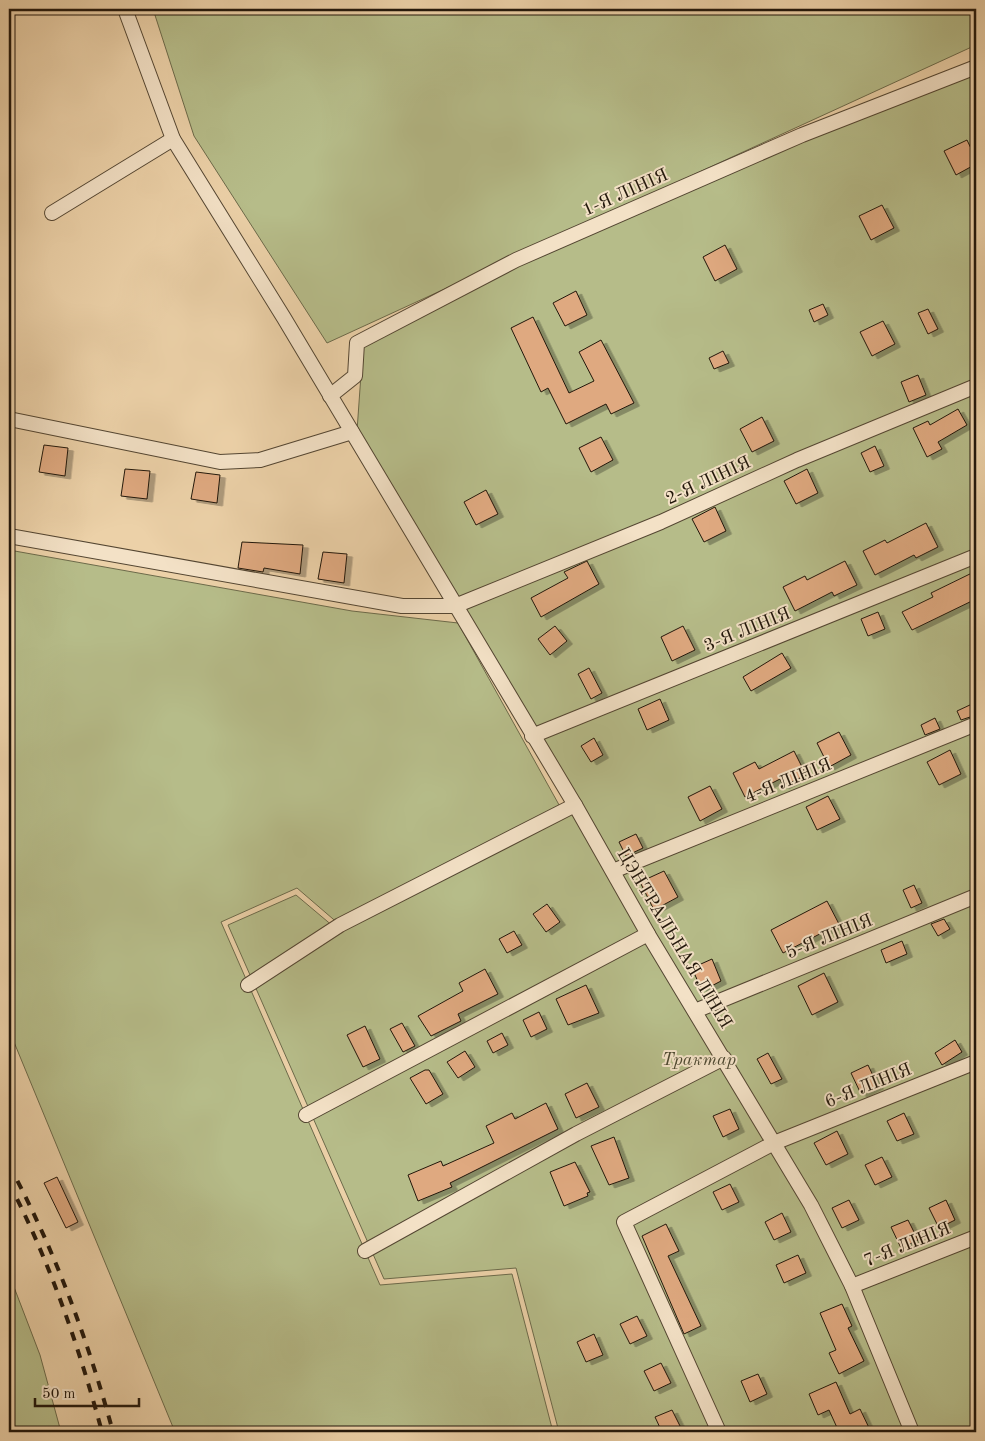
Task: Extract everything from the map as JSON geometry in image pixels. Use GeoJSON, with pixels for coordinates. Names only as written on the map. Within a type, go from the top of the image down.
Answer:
{"type":"FeatureCollection","features":[{"type":"Feature","properties":{"kind":"street","name":"ЦЭНТРАЛЬНАЯ ЛІНІЯ"},"geometry":{"type":"LineString","coordinates":[[126,9],[173,139],[352,432],[532,736],[575,805],[648,934],[811,1205],[852,1286],[912,1432]]}},
{"type":"Feature","properties":{"kind":"street","name":"1-Я ЛІНІЯ"},"geometry":{"type":"LineString","coordinates":[[330,396],[355,376],[357,343],[516,260],[802,135],[976,67]]}},
{"type":"Feature","properties":{"kind":"street"},"geometry":{"type":"LineString","coordinates":[[52,213],[173,139]]}},
{"type":"Feature","properties":{"kind":"street","name":"2-Я ЛІНІЯ"},"geometry":{"type":"LineString","coordinates":[[456,606],[661,522],[796,460],[976,386]]}},
{"type":"Feature","properties":{"kind":"street"},"geometry":{"type":"LineString","coordinates":[[9,419],[220,462],[260,460],[352,432]]}},
{"type":"Feature","properties":{"kind":"street"},"geometry":{"type":"LineString","coordinates":[[9,536],[402,606],[456,606]]}},
{"type":"Feature","properties":{"kind":"street","name":"3-Я ЛІНІЯ"},"geometry":{"type":"LineString","coordinates":[[532,736],[976,556]]}},
{"type":"Feature","properties":{"kind":"street","name":"4-Я ЛІНІЯ"},"geometry":{"type":"LineString","coordinates":[[613,871],[976,724]]}},
{"type":"Feature","properties":{"kind":"street"},"geometry":{"type":"LineString","coordinates":[[248,985],[340,925],[575,805]]}},
{"type":"Feature","properties":{"kind":"street","name":"5-Я ЛІНІЯ"},"geometry":{"type":"LineString","coordinates":[[695,1011],[976,896]]}},
{"type":"Feature","properties":{"kind":"street"},"geometry":{"type":"LineString","coordinates":[[306,1115],[648,934]]}},
{"type":"Feature","properties":{"kind":"street"},"geometry":{"type":"LineString","coordinates":[[365,1251],[576,1134],[724,1058]]}},
{"type":"Feature","properties":{"kind":"street","name":"6-Я ЛІНІЯ"},"geometry":{"type":"LineString","coordinates":[[719,1432],[624,1222],[774,1143],[976,1062]]}},
{"type":"Feature","properties":{"kind":"street","name":"7-Я ЛІНІЯ"},"geometry":{"type":"LineString","coordinates":[[852,1286],[976,1237]]}},
{"type":"Feature","properties":{"kind":"green space"},"geometry":{"type":"Polygon","coordinates":[[[153,9],[976,9],[976,45],[327,343],[194,136],[153,9]]]}},
{"type":"Feature","properties":{"kind":"green space","name":"Трактар"},"geometry":{"type":"Polygon","coordinates":[[[976,73],[976,1432],[559,1432],[516,1268],[384,1279],[228,925],[296,895],[340,932],[583,807],[357,431],[363,346],[518,265],[804,140],[976,73]]]}},
{"type":"Feature","properties":{"kind":"green space"},"geometry":{"type":"Polygon","coordinates":[[[9,550],[352,611],[458,623],[563,812],[340,925],[297,888],[221,922],[380,1285],[512,1274],[553,1432],[175,1432],[9,1030],[9,550]]]}},
{"type":"Feature","properties":{"kind":"green space"},"geometry":{"type":"Polygon","coordinates":[[[9,1274],[40,1355],[61,1432],[9,1432],[9,1274]]]}},
{"type":"Feature","properties":{"kind":"building"},"geometry":{"type":"Polygon","coordinates":[[[967,140],[976,159],[976,164],[956,175],[944,151],[967,140]]]}},
{"type":"Feature","properties":{"kind":"building"},"geometry":{"type":"Polygon","coordinates":[[[882,205],[894,228],[871,240],[859,216],[882,205]]]}},
{"type":"Feature","properties":{"kind":"building"},"geometry":{"type":"Polygon","coordinates":[[[725,245],[737,269],[715,281],[703,257],[725,245]]]}},
{"type":"Feature","properties":{"kind":"building"},"geometry":{"type":"Polygon","coordinates":[[[576,291],[587,315],[565,326],[553,303],[576,291]]]}},
{"type":"Feature","properties":{"kind":"building"},"geometry":{"type":"Polygon","coordinates":[[[823,304],[828,315],[814,322],[809,310],[823,304]]]}},
{"type":"Feature","properties":{"kind":"building"},"geometry":{"type":"Polygon","coordinates":[[[928,309],[938,329],[928,334],[918,313],[928,309]]]}},
{"type":"Feature","properties":{"kind":"building"},"geometry":{"type":"Polygon","coordinates":[[[533,317],[569,393],[594,381],[579,352],[601,340],[634,403],[611,414],[606,404],[566,424],[548,388],[541,392],[511,328],[533,317]]]}},
{"type":"Feature","properties":{"kind":"building"},"geometry":{"type":"Polygon","coordinates":[[[883,321],[895,344],[872,356],[860,332],[883,321]]]}},
{"type":"Feature","properties":{"kind":"building"},"geometry":{"type":"Polygon","coordinates":[[[723,351],[729,363],[714,369],[709,358],[723,351]]]}},
{"type":"Feature","properties":{"kind":"building"},"geometry":{"type":"Polygon","coordinates":[[[918,375],[926,395],[909,402],[901,382],[918,375]]]}},
{"type":"Feature","properties":{"kind":"building"},"geometry":{"type":"Polygon","coordinates":[[[958,409],[967,425],[938,442],[942,449],[927,457],[913,428],[928,421],[930,425],[958,409]]]}},
{"type":"Feature","properties":{"kind":"building"},"geometry":{"type":"Polygon","coordinates":[[[762,417],[774,441],[752,452],[740,429],[762,417]]]}},
{"type":"Feature","properties":{"kind":"building"},"geometry":{"type":"Polygon","coordinates":[[[601,437],[613,460],[591,472],[579,448],[601,437]]]}},
{"type":"Feature","properties":{"kind":"building"},"geometry":{"type":"Polygon","coordinates":[[[44,445],[68,448],[65,476],[39,472],[44,445]]]}},
{"type":"Feature","properties":{"kind":"building"},"geometry":{"type":"Polygon","coordinates":[[[875,446],[884,466],[870,472],[861,453],[875,446]]]}},
{"type":"Feature","properties":{"kind":"building"},"geometry":{"type":"Polygon","coordinates":[[[125,469],[150,471],[147,499],[121,496],[125,469]]]}},
{"type":"Feature","properties":{"kind":"building"},"geometry":{"type":"Polygon","coordinates":[[[807,469],[818,493],[796,504],[784,481],[807,469]]]}},
{"type":"Feature","properties":{"kind":"building"},"geometry":{"type":"Polygon","coordinates":[[[196,472],[220,475],[217,503],[191,499],[196,472]]]}},
{"type":"Feature","properties":{"kind":"building"},"geometry":{"type":"Polygon","coordinates":[[[486,490],[498,514],[476,525],[464,502],[486,490]]]}},
{"type":"Feature","properties":{"kind":"building"},"geometry":{"type":"Polygon","coordinates":[[[715,507],[726,531],[704,542],[692,519],[715,507]]]}},
{"type":"Feature","properties":{"kind":"building"},"geometry":{"type":"Polygon","coordinates":[[[926,523],[938,547],[916,558],[914,555],[875,575],[863,551],[885,540],[887,543],[926,523]]]}},
{"type":"Feature","properties":{"kind":"building"},"geometry":{"type":"Polygon","coordinates":[[[242,542],[303,545],[300,574],[264,568],[263,572],[238,568],[242,542]]]}},
{"type":"Feature","properties":{"kind":"building"},"geometry":{"type":"Polygon","coordinates":[[[323,552],[347,554],[344,583],[318,579],[323,552]]]}},
{"type":"Feature","properties":{"kind":"building"},"geometry":{"type":"Polygon","coordinates":[[[587,561],[599,584],[541,617],[531,598],[568,578],[564,572],[587,561]]]}},
{"type":"Feature","properties":{"kind":"building"},"geometry":{"type":"Polygon","coordinates":[[[845,561],[857,585],[834,596],[832,592],[795,611],[783,587],[805,576],[807,580],[845,561]]]}},
{"type":"Feature","properties":{"kind":"building"},"geometry":{"type":"Polygon","coordinates":[[[976,571],[976,599],[912,630],[902,612],[933,597],[931,593],[976,571]]]}},
{"type":"Feature","properties":{"kind":"building"},"geometry":{"type":"Polygon","coordinates":[[[878,612],[885,629],[868,636],[861,619],[878,612]]]}},
{"type":"Feature","properties":{"kind":"building"},"geometry":{"type":"Polygon","coordinates":[[[555,626],[567,641],[550,655],[538,639],[555,626]]]}},
{"type":"Feature","properties":{"kind":"building"},"geometry":{"type":"Polygon","coordinates":[[[683,626],[695,650],[672,661],[661,637],[683,626]]]}},
{"type":"Feature","properties":{"kind":"building"},"geometry":{"type":"Polygon","coordinates":[[[782,653],[791,668],[751,691],[743,677],[782,653]]]}},
{"type":"Feature","properties":{"kind":"building"},"geometry":{"type":"Polygon","coordinates":[[[589,668],[602,693],[591,699],[578,674],[589,668]]]}},
{"type":"Feature","properties":{"kind":"building"},"geometry":{"type":"Polygon","coordinates":[[[660,699],[669,720],[647,730],[638,709],[660,699]]]}},
{"type":"Feature","properties":{"kind":"building"},"geometry":{"type":"Polygon","coordinates":[[[972,704],[976,715],[961,720],[957,711],[972,704]]]}},
{"type":"Feature","properties":{"kind":"building"},"geometry":{"type":"Polygon","coordinates":[[[935,718],[940,729],[925,735],[921,725],[935,718]]]}},
{"type":"Feature","properties":{"kind":"building"},"geometry":{"type":"Polygon","coordinates":[[[839,732],[851,755],[829,767],[817,743],[839,732]]]}},
{"type":"Feature","properties":{"kind":"building"},"geometry":{"type":"Polygon","coordinates":[[[594,738],[603,755],[591,762],[581,746],[594,738]]]}},
{"type":"Feature","properties":{"kind":"building"},"geometry":{"type":"Polygon","coordinates":[[[950,750],[961,774],[939,785],[927,762],[950,750]]]}},
{"type":"Feature","properties":{"kind":"building"},"geometry":{"type":"Polygon","coordinates":[[[794,751],[806,775],[783,786],[780,779],[745,797],[733,773],[755,762],[759,769],[794,751]]]}},
{"type":"Feature","properties":{"kind":"building"},"geometry":{"type":"Polygon","coordinates":[[[710,786],[722,809],[700,821],[688,797],[710,786]]]}},
{"type":"Feature","properties":{"kind":"building"},"geometry":{"type":"Polygon","coordinates":[[[828,796],[840,819],[817,830],[806,807],[828,796]]]}},
{"type":"Feature","properties":{"kind":"building"},"geometry":{"type":"Polygon","coordinates":[[[636,834],[643,848],[626,856],[619,842],[636,834]]]}},
{"type":"Feature","properties":{"kind":"building"},"geometry":{"type":"Polygon","coordinates":[[[664,871],[678,897],[654,910],[640,882],[664,871]]]}},
{"type":"Feature","properties":{"kind":"building"},"geometry":{"type":"Polygon","coordinates":[[[914,885],[922,903],[911,908],[903,890],[914,885]]]}},
{"type":"Feature","properties":{"kind":"building"},"geometry":{"type":"Polygon","coordinates":[[[827,901],[839,924],[783,953],[771,930],[827,901]]]}},
{"type":"Feature","properties":{"kind":"building"},"geometry":{"type":"Polygon","coordinates":[[[547,904],[560,922],[546,932],[533,914],[547,904]]]}},
{"type":"Feature","properties":{"kind":"building"},"geometry":{"type":"Polygon","coordinates":[[[944,919],[950,929],[938,936],[931,924],[944,919]]]}},
{"type":"Feature","properties":{"kind":"building"},"geometry":{"type":"Polygon","coordinates":[[[514,931],[522,945],[507,953],[499,939],[514,931]]]}},
{"type":"Feature","properties":{"kind":"building"},"geometry":{"type":"Polygon","coordinates":[[[902,941],[907,954],[886,963],[881,950],[902,941]]]}},
{"type":"Feature","properties":{"kind":"building"},"geometry":{"type":"Polygon","coordinates":[[[712,959],[721,981],[702,991],[692,968],[712,959]]]}},
{"type":"Feature","properties":{"kind":"building"},"geometry":{"type":"Polygon","coordinates":[[[485,969],[498,994],[458,1014],[461,1021],[431,1036],[418,1016],[463,991],[459,983],[485,969]]]}},
{"type":"Feature","properties":{"kind":"building"},"geometry":{"type":"Polygon","coordinates":[[[824,973],[838,1002],[812,1015],[798,986],[824,973]]]}},
{"type":"Feature","properties":{"kind":"building"},"geometry":{"type":"Polygon","coordinates":[[[586,985],[599,1013],[568,1025],[556,999],[586,985]]]}},
{"type":"Feature","properties":{"kind":"building"},"geometry":{"type":"Polygon","coordinates":[[[539,1012],[547,1029],[531,1037],[523,1020],[539,1012]]]}},
{"type":"Feature","properties":{"kind":"building"},"geometry":{"type":"Polygon","coordinates":[[[402,1023],[415,1046],[403,1052],[390,1029],[402,1023]]]}},
{"type":"Feature","properties":{"kind":"building"},"geometry":{"type":"Polygon","coordinates":[[[365,1026],[380,1059],[363,1067],[347,1035],[365,1026]]]}},
{"type":"Feature","properties":{"kind":"building"},"geometry":{"type":"Polygon","coordinates":[[[502,1033],[508,1045],[493,1053],[487,1041],[502,1033]]]}},
{"type":"Feature","properties":{"kind":"building"},"geometry":{"type":"Polygon","coordinates":[[[955,1040],[962,1052],[942,1065],[935,1053],[955,1040]]]}},
{"type":"Feature","properties":{"kind":"building"},"geometry":{"type":"Polygon","coordinates":[[[465,1051],[475,1067],[458,1078],[447,1062],[465,1051]]]}},
{"type":"Feature","properties":{"kind":"building"},"geometry":{"type":"Polygon","coordinates":[[[768,1053],[782,1079],[771,1084],[757,1059],[768,1053]]]}},
{"type":"Feature","properties":{"kind":"building"},"geometry":{"type":"Polygon","coordinates":[[[868,1065],[878,1086],[861,1094],[851,1073],[868,1065]]]}},
{"type":"Feature","properties":{"kind":"building"},"geometry":{"type":"Polygon","coordinates":[[[425,1070],[429,1070],[443,1094],[426,1104],[410,1078],[425,1070]]]}},
{"type":"Feature","properties":{"kind":"building"},"geometry":{"type":"Polygon","coordinates":[[[587,1083],[599,1107],[576,1118],[565,1094],[587,1083]]]}},
{"type":"Feature","properties":{"kind":"building"},"geometry":{"type":"Polygon","coordinates":[[[546,1103],[558,1129],[450,1183],[452,1187],[418,1201],[408,1175],[441,1161],[443,1166],[494,1143],[486,1126],[512,1113],[515,1119],[546,1103]]]}},
{"type":"Feature","properties":{"kind":"building"},"geometry":{"type":"Polygon","coordinates":[[[730,1109],[739,1129],[723,1137],[713,1116],[730,1109]]]}},
{"type":"Feature","properties":{"kind":"building"},"geometry":{"type":"Polygon","coordinates":[[[904,1113],[914,1134],[897,1141],[887,1121],[904,1113]]]}},
{"type":"Feature","properties":{"kind":"building"},"geometry":{"type":"Polygon","coordinates":[[[837,1131],[848,1154],[826,1165],[814,1143],[837,1131]]]}},
{"type":"Feature","properties":{"kind":"building"},"geometry":{"type":"Polygon","coordinates":[[[614,1137],[629,1178],[609,1185],[591,1146],[614,1137]]]}},
{"type":"Feature","properties":{"kind":"building"},"geometry":{"type":"Polygon","coordinates":[[[882,1157],[892,1177],[875,1185],[865,1165],[882,1157]]]}},
{"type":"Feature","properties":{"kind":"building"},"geometry":{"type":"Polygon","coordinates":[[[575,1162],[590,1192],[587,1193],[588,1196],[564,1206],[550,1172],[575,1162]]]}},
{"type":"Feature","properties":{"kind":"building"},"geometry":{"type":"Polygon","coordinates":[[[57,1177],[78,1222],[66,1228],[44,1183],[57,1177]]]}},
{"type":"Feature","properties":{"kind":"building"},"geometry":{"type":"Polygon","coordinates":[[[730,1184],[739,1202],[722,1210],[713,1192],[730,1184]]]}},
{"type":"Feature","properties":{"kind":"building"},"geometry":{"type":"Polygon","coordinates":[[[849,1200],[859,1220],[842,1228],[832,1208],[849,1200]]]}},
{"type":"Feature","properties":{"kind":"building"},"geometry":{"type":"Polygon","coordinates":[[[946,1200],[955,1220],[939,1228],[929,1208],[946,1200]]]}},
{"type":"Feature","properties":{"kind":"building"},"geometry":{"type":"Polygon","coordinates":[[[782,1213],[791,1232],[774,1240],[765,1222],[782,1213]]]}},
{"type":"Feature","properties":{"kind":"building"},"geometry":{"type":"Polygon","coordinates":[[[908,1220],[918,1240],[901,1248],[891,1227],[908,1220]]]}},
{"type":"Feature","properties":{"kind":"building"},"geometry":{"type":"Polygon","coordinates":[[[666,1224],[679,1251],[668,1256],[701,1326],[684,1334],[642,1236],[666,1224]]]}},
{"type":"Feature","properties":{"kind":"building"},"geometry":{"type":"Polygon","coordinates":[[[798,1255],[806,1273],[784,1283],[776,1265],[798,1255]]]}},
{"type":"Feature","properties":{"kind":"building"},"geometry":{"type":"Polygon","coordinates":[[[842,1304],[852,1326],[848,1328],[864,1361],[839,1374],[829,1353],[836,1350],[820,1313],[842,1304]]]}},
{"type":"Feature","properties":{"kind":"building"},"geometry":{"type":"Polygon","coordinates":[[[637,1316],[647,1336],[630,1344],[620,1324],[637,1316]]]}},
{"type":"Feature","properties":{"kind":"building"},"geometry":{"type":"Polygon","coordinates":[[[594,1334],[603,1355],[586,1362],[577,1342],[594,1334]]]}},
{"type":"Feature","properties":{"kind":"building"},"geometry":{"type":"Polygon","coordinates":[[[661,1363],[671,1383],[654,1391],[644,1371],[661,1363]]]}},
{"type":"Feature","properties":{"kind":"building"},"geometry":{"type":"Polygon","coordinates":[[[758,1374],[767,1394],[750,1402],[741,1381],[758,1374]]]}},
{"type":"Feature","properties":{"kind":"building"},"geometry":{"type":"Polygon","coordinates":[[[836,1382],[850,1414],[860,1409],[871,1432],[839,1432],[829,1410],[818,1415],[809,1394],[836,1382]]]}},
{"type":"Feature","properties":{"kind":"building"},"geometry":{"type":"Polygon","coordinates":[[[672,1410],[683,1432],[662,1432],[655,1417],[672,1410]]]}},
{"type":"Feature","properties":{"kind":"railway"},"geometry":{"type":"LineString","coordinates":[[9,1165],[41,1229],[68,1295],[93,1363],[113,1432]]}},
{"type":"Feature","properties":{"kind":"railway"},"geometry":{"type":"LineString","coordinates":[[9,1183],[38,1243],[62,1305],[84,1368],[102,1432]]}}]}
